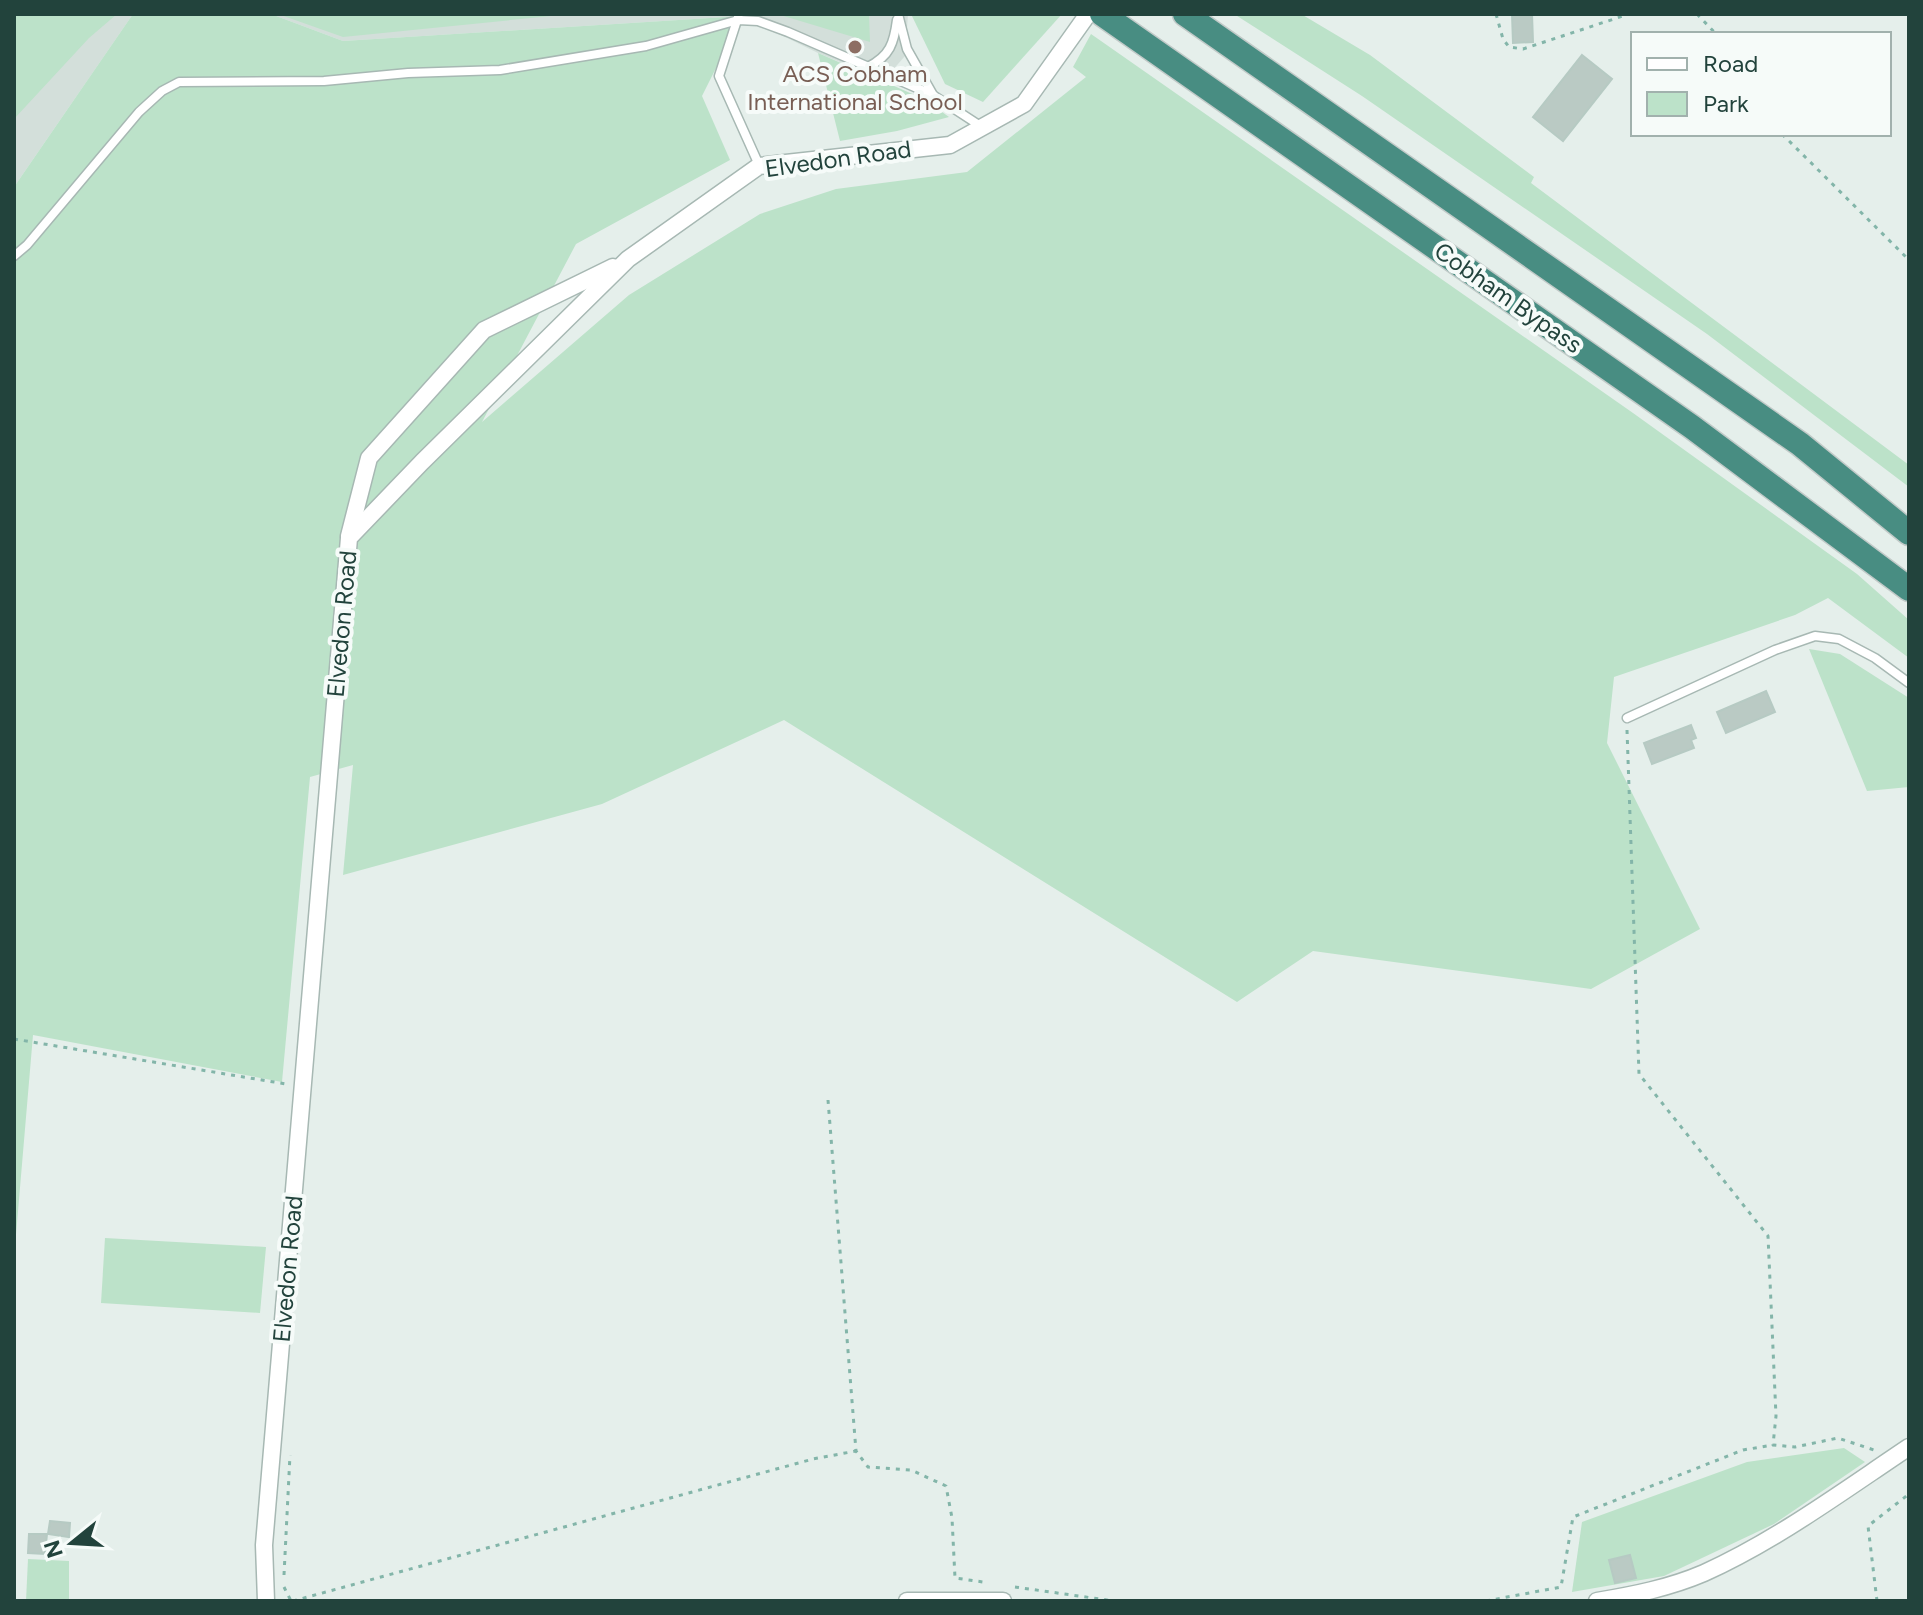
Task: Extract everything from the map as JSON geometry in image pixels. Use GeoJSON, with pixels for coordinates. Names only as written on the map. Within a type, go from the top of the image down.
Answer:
{"type":"FeatureCollection","features":[{"type":"Feature","properties":{"kind":"highway","name":"Cobham Bypass"},"geometry":{"type":"LineString","coordinates":[[1102,14],[1692,427],[1909,589]]}},
{"type":"Feature","properties":{"kind":"highway","name":"Cobham Bypass"},"geometry":{"type":"LineString","coordinates":[[1185,14],[1800,444],[1909,533]]}},
{"type":"Feature","properties":{"kind":"street","name":"Elvedon Road"},"geometry":{"type":"LineString","coordinates":[[266,1601],[264,1545],[349,538],[628,259],[759,166],[950,145],[1024,104],[1088,14]]}},
{"type":"Feature","properties":{"kind":"street"},"geometry":{"type":"LineString","coordinates":[[349,538],[369,458],[484,330],[628,259]]}},
{"type":"Feature","properties":{"kind":"street"},"geometry":{"type":"LineString","coordinates":[[1597,1601],[1647,1592],[1703,1573],[1771,1538],[1909,1447]]}},
{"type":"Feature","properties":{"kind":"street"},"geometry":{"type":"LineString","coordinates":[[907,1601],[1006,1594]]}},
{"type":"Feature","properties":{"kind":"lane"},"geometry":{"type":"LineString","coordinates":[[868,67],[882,60],[894,44],[898,14]]}},
{"type":"Feature","properties":{"kind":"lane"},"geometry":{"type":"LineString","coordinates":[[898,14],[907,49],[933,95]]}},
{"type":"Feature","properties":{"kind":"lane"},"geometry":{"type":"LineString","coordinates":[[738,17],[719,76],[759,166]]}},
{"type":"Feature","properties":{"kind":"lane"},"geometry":{"type":"LineString","coordinates":[[14,256],[27,245],[139,112],[162,91],[179,82],[324,81],[408,73],[500,70],[646,46],[738,17],[788,32],[933,95],[982,127]]}},
{"type":"Feature","properties":{"kind":"lane"},"geometry":{"type":"LineString","coordinates":[[1627,718],[1775,650],[1815,636],[1839,639],[1875,658],[1909,683]]}},
{"type":"Feature","properties":{"kind":"path"},"geometry":{"type":"LineString","coordinates":[[1496,14],[1503,39],[1509,47],[1523,49],[1629,14]]}},
{"type":"Feature","properties":{"kind":"path"},"geometry":{"type":"LineString","coordinates":[[1697,14],[1714,32]]}},
{"type":"Feature","properties":{"kind":"path"},"geometry":{"type":"LineString","coordinates":[[1784,136],[1909,260]]}},
{"type":"Feature","properties":{"kind":"path"},"geometry":{"type":"LineString","coordinates":[[1627,718],[1639,1074],[1768,1236],[1776,1416],[1773,1445]]}},
{"type":"Feature","properties":{"kind":"path"},"geometry":{"type":"LineString","coordinates":[[14,1039],[303,1087]]}},
{"type":"Feature","properties":{"kind":"path"},"geometry":{"type":"LineString","coordinates":[[828,1100],[856,1451],[868,1467],[911,1470],[946,1486],[952,1518],[955,1578],[994,1584]]}},
{"type":"Feature","properties":{"kind":"path"},"geometry":{"type":"LineString","coordinates":[[1486,1601],[1561,1587],[1573,1517],[1743,1450],[1773,1445],[1795,1447],[1838,1438],[1894,1457]]}},
{"type":"Feature","properties":{"kind":"path"},"geometry":{"type":"LineString","coordinates":[[293,1601],[813,1459],[856,1451]]}},
{"type":"Feature","properties":{"kind":"path"},"geometry":{"type":"LineString","coordinates":[[1877,1601],[1868,1526],[1909,1494]]}},
{"type":"Feature","properties":{"kind":"path"},"geometry":{"type":"LineString","coordinates":[[1006,1594],[1114,1601]]}},
{"type":"Feature","properties":{"kind":"shaded area"},"geometry":{"type":"Polygon","coordinates":[[[14,14],[133,14],[14,187],[14,14]]]}},
{"type":"Feature","properties":{"kind":"shaded area","name":"ACS Cobham International School"},"geometry":{"type":"Polygon","coordinates":[[[271,14],[908,14],[905,56],[884,80],[818,53],[742,16],[343,41],[271,14]]]}},
{"type":"Feature","properties":{"kind":"green space"},"geometry":{"type":"Polygon","coordinates":[[[14,14],[117,14],[89,38],[14,119],[14,14]]]}},
{"type":"Feature","properties":{"kind":"green space"},"geometry":{"type":"Polygon","coordinates":[[[133,14],[271,14],[343,41],[742,16],[702,96],[730,160],[576,244],[482,422],[629,295],[760,214],[836,189],[967,172],[1086,77],[1073,67],[1091,34],[1633,413],[1857,574],[1909,620],[1909,658],[1828,598],[1795,615],[1614,677],[1607,743],[1700,929],[1591,989],[1313,951],[1237,1002],[784,720],[602,804],[343,875],[353,765],[310,777],[282,1082],[33,1035],[14,1258],[14,187],[133,14]]]}},
{"type":"Feature","properties":{"kind":"green space"},"geometry":{"type":"Polygon","coordinates":[[[278,14],[571,14],[343,37],[278,14]]]}},
{"type":"Feature","properties":{"kind":"green space"},"geometry":{"type":"Polygon","coordinates":[[[777,14],[869,14],[870,42],[777,14]]]}},
{"type":"Feature","properties":{"kind":"green space"},"geometry":{"type":"Polygon","coordinates":[[[911,14],[1062,14],[983,102],[945,84],[911,14]]]}},
{"type":"Feature","properties":{"kind":"green space"},"geometry":{"type":"Polygon","coordinates":[[[1234,14],[1301,14],[1370,55],[1534,177],[1531,183],[1909,465],[1909,487],[1707,334],[1362,96],[1234,14]]]}},
{"type":"Feature","properties":{"kind":"green space"},"geometry":{"type":"Polygon","coordinates":[[[818,53],[924,99],[949,117],[897,131],[840,141],[818,53]]]}},
{"type":"Feature","properties":{"kind":"green space"},"geometry":{"type":"Polygon","coordinates":[[[1809,649],[1840,654],[1909,698],[1909,787],[1867,791],[1809,649]]]}},
{"type":"Feature","properties":{"kind":"green space"},"geometry":{"type":"Polygon","coordinates":[[[105,1238],[266,1247],[260,1313],[101,1303],[105,1238]]]}},
{"type":"Feature","properties":{"kind":"green space"},"geometry":{"type":"Polygon","coordinates":[[[1844,1448],[1865,1462],[1774,1524],[1664,1576],[1572,1592],[1582,1522],[1747,1462],[1844,1448]]]}},
{"type":"Feature","properties":{"kind":"green space"},"geometry":{"type":"Polygon","coordinates":[[[28,1559],[69,1561],[69,1601],[26,1601],[28,1559]]]}},
{"type":"Feature","properties":{"kind":"building"},"geometry":{"type":"Polygon","coordinates":[[[1512,14],[1532,14],[1533,42],[1513,43],[1512,14]]]}},
{"type":"Feature","properties":{"kind":"building"},"geometry":{"type":"Polygon","coordinates":[[[1582,55],[1612,79],[1563,141],[1533,117],[1582,55]]]}},
{"type":"Feature","properties":{"kind":"building"},"geometry":{"type":"Polygon","coordinates":[[[1766,691],[1775,712],[1726,733],[1717,712],[1766,691]]]}},
{"type":"Feature","properties":{"kind":"building"},"geometry":{"type":"Polygon","coordinates":[[[1691,725],[1696,738],[1691,740],[1694,748],[1652,764],[1644,743],[1691,725]]]}},
{"type":"Feature","properties":{"kind":"building"},"geometry":{"type":"Polygon","coordinates":[[[50,1521],[70,1523],[69,1537],[48,1534],[50,1521]]]}},
{"type":"Feature","properties":{"kind":"building"},"geometry":{"type":"Polygon","coordinates":[[[29,1534],[47,1534],[45,1554],[28,1553],[29,1534]]]}},
{"type":"Feature","properties":{"kind":"building"},"geometry":{"type":"Polygon","coordinates":[[[1630,1555],[1636,1578],[1615,1583],[1609,1560],[1630,1555]]]}},
{"type":"Feature","properties":{"kind":"place","name":"ACS Cobham International School"},"geometry":{"type":"Point","coordinates":[855,47]}}]}
